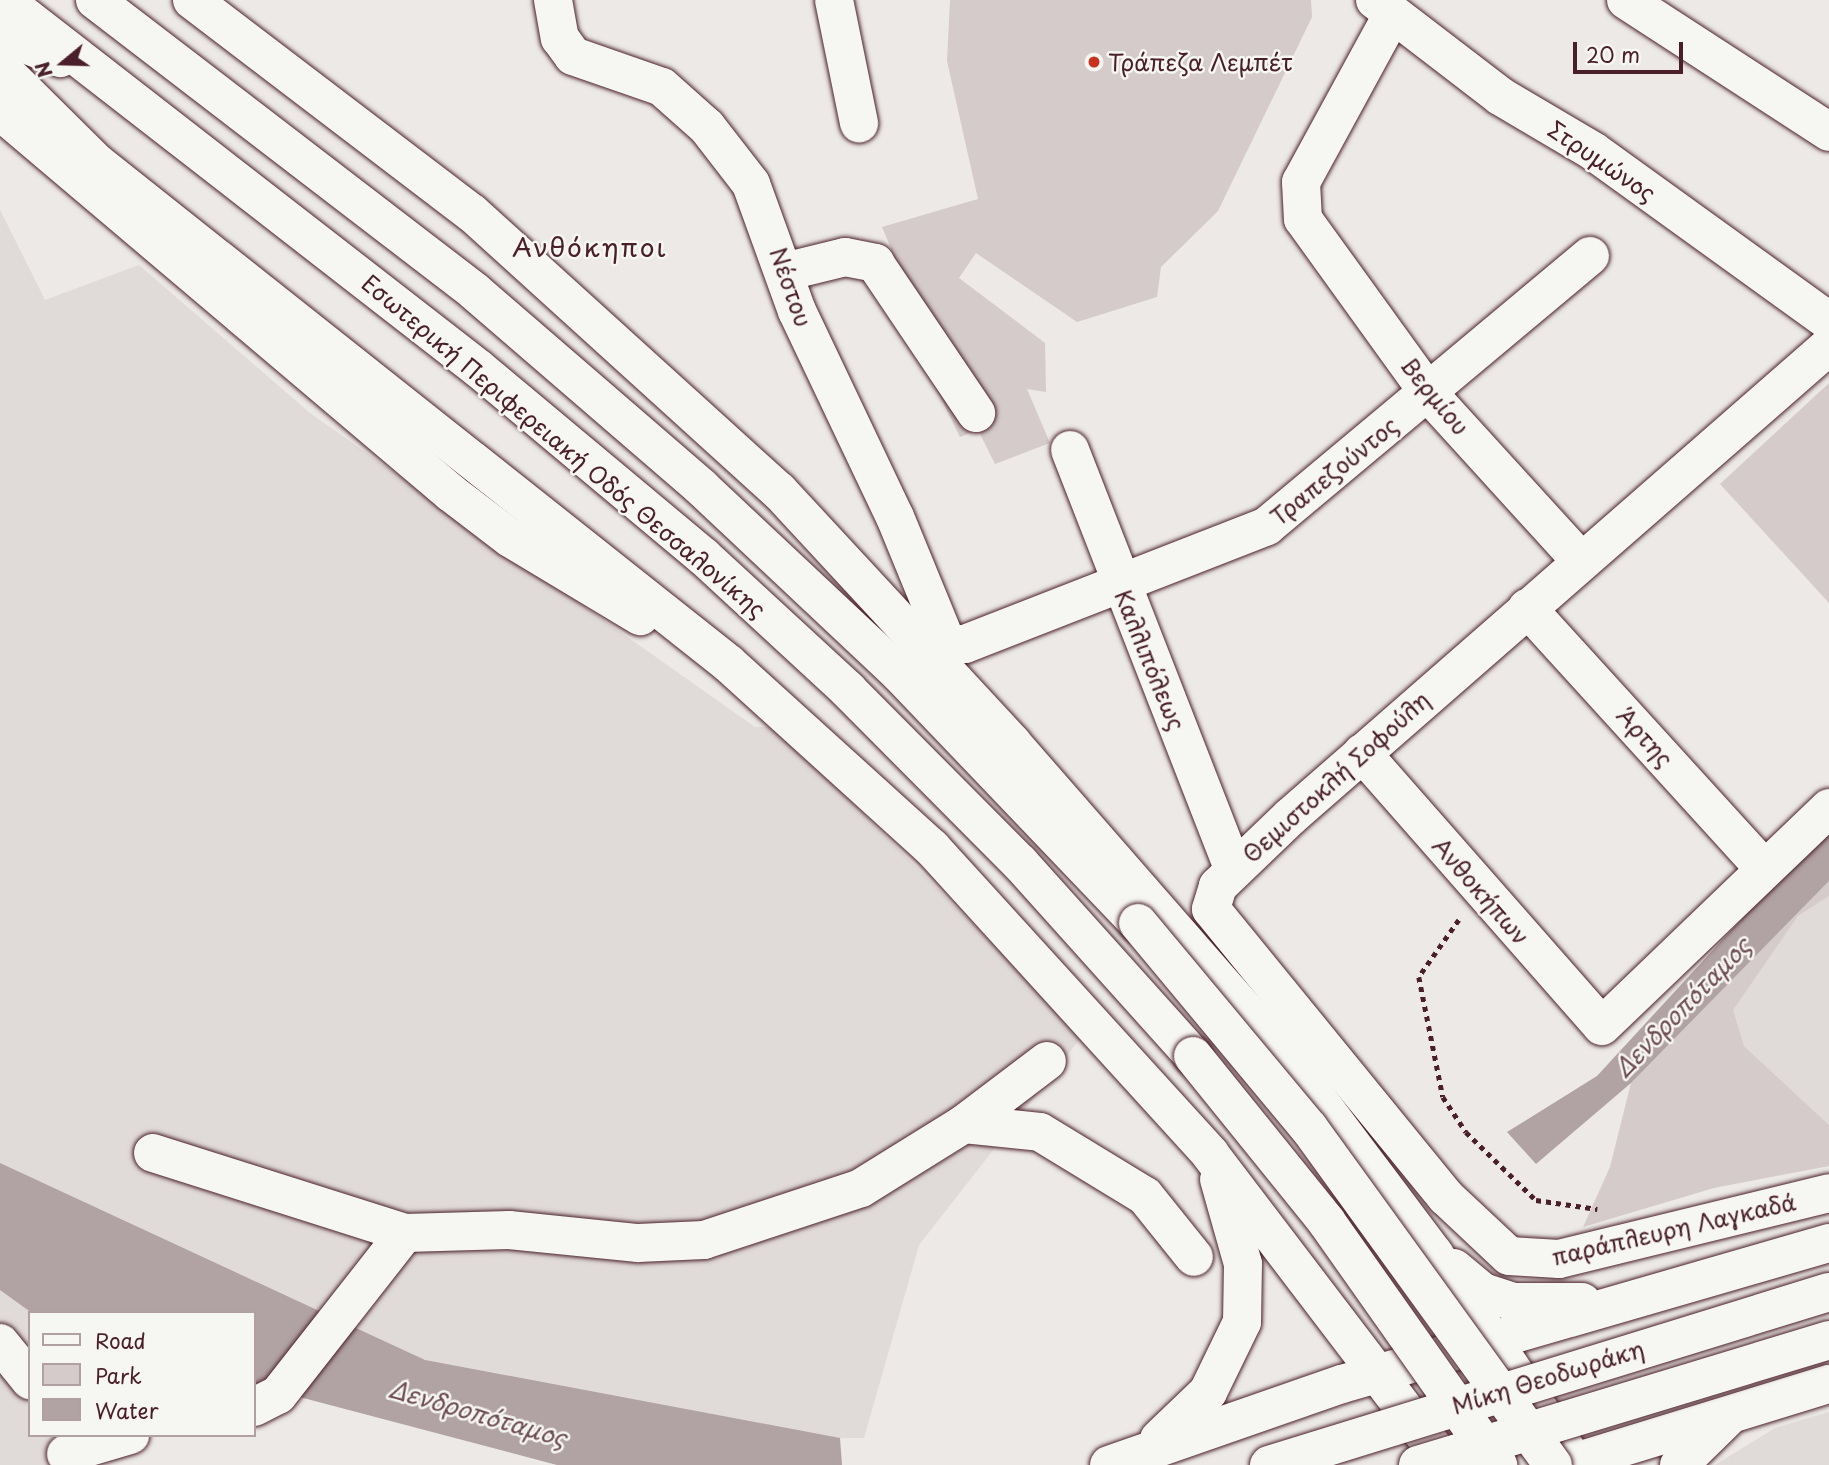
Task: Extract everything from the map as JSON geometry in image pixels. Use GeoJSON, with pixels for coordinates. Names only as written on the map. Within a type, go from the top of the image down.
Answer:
{"type":"FeatureCollection","features":[{"type":"Feature","properties":{"kind":"main road","name":"Εσωτερική Περιφερειακή Οδός Θεσσαλονίκης"},"geometry":{"type":"LineString","coordinates":[[5,0],[108,77],[479,369],[704,557],[981,824],[1235,1108],[1326,1221],[1498,1465]]}},
{"type":"Feature","properties":{"kind":"main road"},"geometry":{"type":"LineString","coordinates":[[95,0],[167,60],[474,291],[702,488],[899,673],[1138,923],[1309,1128],[1568,1464]]}},
{"type":"Feature","properties":{"kind":"main road"},"geometry":{"type":"LineString","coordinates":[[117,0],[167,60]]}},
{"type":"Feature","properties":{"kind":"main road"},"geometry":{"type":"LineString","coordinates":[[192,0],[472,213],[779,491],[1225,983],[1434,1254],[1493,1342],[1568,1464]]}},
{"type":"Feature","properties":{"kind":"main road","name":"Νέστου"},"geometry":{"type":"LineString","coordinates":[[553,0],[560,38],[573,56],[653,81],[733,157],[767,219],[784,272],[899,526],[941,637],[957,646]]}},
{"type":"Feature","properties":{"kind":"main road"},"geometry":{"type":"LineString","coordinates":[[834,0],[859,123]]}},
{"type":"Feature","properties":{"kind":"main road"},"geometry":{"type":"LineString","coordinates":[[1626,0],[1829,132]]}},
{"type":"Feature","properties":{"kind":"main road","name":"Βερμίου"},"geometry":{"type":"LineString","coordinates":[[1380,6],[1301,183],[1303,219],[1429,394],[1581,561]]}},
{"type":"Feature","properties":{"kind":"main road","name":"Στρυμώνος"},"geometry":{"type":"LineString","coordinates":[[1380,6],[1500,96],[1593,151],[1829,321]]}},
{"type":"Feature","properties":{"kind":"main road"},"geometry":{"type":"LineString","coordinates":[[0,34],[108,77]]}},
{"type":"Feature","properties":{"kind":"main road"},"geometry":{"type":"LineString","coordinates":[[0,66],[97,163],[729,664],[932,848],[1210,1154],[1380,1373],[1447,1465]]}},
{"type":"Feature","properties":{"kind":"main road"},"geometry":{"type":"LineString","coordinates":[[4,120],[510,538],[729,664]]}},
{"type":"Feature","properties":{"kind":"main road","name":"Τραπεζούντος"},"geometry":{"type":"LineString","coordinates":[[957,646],[1121,585],[1267,526],[1429,394],[1590,256]]}},
{"type":"Feature","properties":{"kind":"main road"},"geometry":{"type":"LineString","coordinates":[[784,272],[845,257],[874,263],[976,413]]}},
{"type":"Feature","properties":{"kind":"main road","name":"Θεμιστοκλή Σοφούλη"},"geometry":{"type":"LineString","coordinates":[[1519,1259],[1470,1224],[1218,925],[1212,900],[1234,870],[1363,753],[1829,346]]}},
{"type":"Feature","properties":{"kind":"main road","name":"Καλλιπόλεως"},"geometry":{"type":"LineString","coordinates":[[1070,450],[1234,870]]}},
{"type":"Feature","properties":{"kind":"main road","name":"Άρτης"},"geometry":{"type":"LineString","coordinates":[[1527,608],[1763,867]]}},
{"type":"Feature","properties":{"kind":"main road","name":"Ανθοκήπων"},"geometry":{"type":"LineString","coordinates":[[1363,753],[1482,895],[1602,1026],[1763,867]]}},
{"type":"Feature","properties":{"kind":"main road"},"geometry":{"type":"LineString","coordinates":[[1763,867],[1829,808]]}},
{"type":"Feature","properties":{"kind":"main road"},"geometry":{"type":"LineString","coordinates":[[153,1153],[405,1233],[509,1230],[638,1243],[704,1240],[861,1188],[964,1124],[1047,1061]]}},
{"type":"Feature","properties":{"kind":"main road"},"geometry":{"type":"LineString","coordinates":[[964,1124],[1040,1132],[1144,1196],[1194,1257]]}},
{"type":"Feature","properties":{"kind":"main road"},"geometry":{"type":"LineString","coordinates":[[1108,1465],[1155,1442],[1198,1404],[1225,1367],[1242,1322],[1243,1264],[1210,1154]]}},
{"type":"Feature","properties":{"kind":"main road","name":"παράπλευρη Λαγκαδά"},"geometry":{"type":"LineString","coordinates":[[1519,1259],[1559,1259],[1829,1193]]}},
{"type":"Feature","properties":{"kind":"main road"},"geometry":{"type":"LineString","coordinates":[[266,1401],[342,1315],[405,1233]]}},
{"type":"Feature","properties":{"kind":"main road"},"geometry":{"type":"LineString","coordinates":[[1108,1465],[1380,1373],[1829,1243]]}},
{"type":"Feature","properties":{"kind":"main road"},"geometry":{"type":"LineString","coordinates":[[1434,1254],[1483,1292],[1514,1302],[1559,1306],[1671,1288]]}},
{"type":"Feature","properties":{"kind":"main road","name":"Μίκη Θεοδωράκη"},"geometry":{"type":"LineString","coordinates":[[1269,1465],[1829,1292]]}},
{"type":"Feature","properties":{"kind":"main road","name":"Μίκη Θεοδωράκη"},"geometry":{"type":"LineString","coordinates":[[1418,1465],[1829,1340]]}},
{"type":"Feature","properties":{"kind":"main road"},"geometry":{"type":"LineString","coordinates":[[0,1343],[28,1378]]}},
{"type":"Feature","properties":{"kind":"main road"},"geometry":{"type":"LineString","coordinates":[[1568,1464],[1829,1384]]}},
{"type":"Feature","properties":{"kind":"main road"},"geometry":{"type":"LineString","coordinates":[[1679,1465],[1732,1413]]}},
{"type":"Feature","properties":{"kind":"main road"},"geometry":{"type":"LineString","coordinates":[[65,1451],[122,1437]]}},
{"type":"Feature","properties":{"kind":"path"},"geometry":{"type":"LineString","coordinates":[[1482,895],[1442,937],[1419,977],[1443,1097],[1466,1132],[1536,1200],[1608,1211]]}},
{"type":"Feature","properties":{"kind":"shaded area"},"geometry":{"type":"Polygon","coordinates":[[[0,210],[45,300],[139,265],[310,413],[755,727],[777,727],[1083,1035],[919,1245],[864,1438],[644,1439],[256,1314],[256,1311],[28,1311],[28,1437],[95,1437],[88,1465],[0,1465],[0,210]]]}},
{"type":"Feature","properties":{"kind":"shaded area"},"geometry":{"type":"Polygon","coordinates":[[[1829,896],[1829,1125],[1744,1046],[1732,1010],[1798,916],[1829,896]]]}},
{"type":"Feature","properties":{"kind":"shaded area"},"geometry":{"type":"Polygon","coordinates":[[[1829,1412],[1829,1465],[1715,1465],[1775,1428],[1829,1412]]]}},
{"type":"Feature","properties":{"kind":"green space"},"geometry":{"type":"Polygon","coordinates":[[[950,0],[1311,0],[1312,17],[1218,211],[1161,267],[1157,297],[1077,322],[976,253],[959,278],[1045,343],[1046,392],[1027,389],[1050,443],[995,464],[978,430],[960,437],[887,289],[897,263],[882,227],[978,199],[947,61],[950,0]]]}},
{"type":"Feature","properties":{"kind":"green space"},"geometry":{"type":"Polygon","coordinates":[[[1829,383],[1829,603],[1720,484],[1829,383]]]}},
{"type":"Feature","properties":{"kind":"green space"},"geometry":{"type":"Polygon","coordinates":[[[1829,881],[1829,896],[1798,916],[1733,1010],[1744,1046],[1829,1125],[1829,1166],[1714,1188],[1583,1227],[1610,1167],[1631,1083],[1829,881]]]}},
{"type":"Feature","properties":{"kind":"water"},"geometry":{"type":"Polygon","coordinates":[[[1829,824],[1829,881],[1631,1083],[1536,1164],[1507,1132],[1597,1076],[1829,824]]]}},
{"type":"Feature","properties":{"kind":"water","name":"Δενδροπόταμος"},"geometry":{"type":"Polygon","coordinates":[[[0,1163],[425,1360],[840,1438],[842,1465],[557,1465],[256,1386],[256,1311],[29,1311],[0,1290],[0,1163]]]}},
{"type":"Feature","properties":{"kind":"place","name":"Τράπεζα Λεμπέτ"},"geometry":{"type":"Point","coordinates":[1094,62]}},
{"type":"Feature","properties":{"kind":"district","name":"Ανθόκηποι"},"geometry":{"type":"Point","coordinates":[590,247]}}]}
